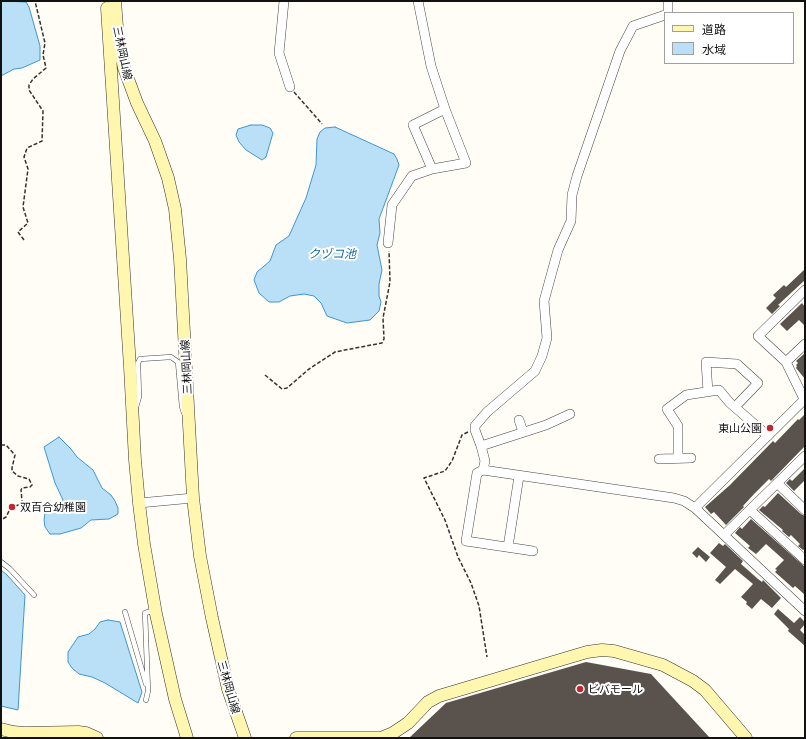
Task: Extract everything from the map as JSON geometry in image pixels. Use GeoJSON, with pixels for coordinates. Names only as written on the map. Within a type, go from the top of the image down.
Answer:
{"type":"FeatureCollection","features":[{"type":"Feature","properties":{"kind":"main road","name":"三林岡山線"},"geometry":{"type":"LineString","coordinates":[[106,1],[132,418],[139,503],[155,610],[175,699],[187,738]]}},
{"type":"Feature","properties":{"kind":"main road","name":"三林岡山線"},"geometry":{"type":"LineString","coordinates":[[115,1],[118,40],[124,68],[136,103],[154,141],[168,178],[175,209],[180,259],[193,498],[200,556],[228,688],[245,738]]}},
{"type":"Feature","properties":{"kind":"main road"},"geometry":{"type":"LineString","coordinates":[[296,738],[381,738],[394,736],[428,702],[440,696],[587,652],[602,650],[614,651],[663,665],[694,681],[705,690],[746,738]]}},
{"type":"Feature","properties":{"kind":"main road"},"geometry":{"type":"LineString","coordinates":[[1,729],[24,733],[63,735],[86,733],[97,738]]}},
{"type":"Feature","properties":{"kind":"street"},"geometry":{"type":"LineString","coordinates":[[284,1],[279,54],[290,87]]}},
{"type":"Feature","properties":{"kind":"street"},"geometry":{"type":"LineString","coordinates":[[388,244],[392,205],[412,176],[432,169],[466,163],[445,109],[431,66],[418,1]]}},
{"type":"Feature","properties":{"kind":"street"},"geometry":{"type":"LineString","coordinates":[[668,1],[668,12]]}},
{"type":"Feature","properties":{"kind":"street"},"geometry":{"type":"LineString","coordinates":[[484,470],[485,461],[482,446],[475,430],[475,426],[487,412],[535,371],[542,356],[547,338],[544,301],[558,250],[571,221],[572,195],[577,176],[620,51],[633,26],[664,15]]}},
{"type":"Feature","properties":{"kind":"street"},"geometry":{"type":"LineString","coordinates":[[432,169],[413,125],[445,109]]}},
{"type":"Feature","properties":{"kind":"street"},"geometry":{"type":"LineString","coordinates":[[695,508],[805,400],[786,362],[758,336],[805,290]]}},
{"type":"Feature","properties":{"kind":"street"},"geometry":{"type":"LineString","coordinates":[[786,362],[805,344]]}},
{"type":"Feature","properties":{"kind":"street"},"geometry":{"type":"LineString","coordinates":[[708,392],[706,362],[737,364],[758,383],[735,407]]}},
{"type":"Feature","properties":{"kind":"street"},"geometry":{"type":"LineString","coordinates":[[678,458],[682,428],[675,421],[667,408],[686,395],[719,390],[735,407],[768,436]]}},
{"type":"Feature","properties":{"kind":"street"},"geometry":{"type":"LineString","coordinates":[[482,446],[523,432],[560,424],[570,414]]}},
{"type":"Feature","properties":{"kind":"street"},"geometry":{"type":"LineString","coordinates":[[519,420],[523,432]]}},
{"type":"Feature","properties":{"kind":"street"},"geometry":{"type":"LineString","coordinates":[[724,535],[805,456]]}},
{"type":"Feature","properties":{"kind":"street"},"geometry":{"type":"LineString","coordinates":[[659,459],[690,458]]}},
{"type":"Feature","properties":{"kind":"street"},"geometry":{"type":"LineString","coordinates":[[533,551],[466,541],[477,473],[484,470],[674,498],[684,501],[695,508],[805,611]]}},
{"type":"Feature","properties":{"kind":"street"},"geometry":{"type":"LineString","coordinates":[[508,547],[519,476]]}},
{"type":"Feature","properties":{"kind":"street"},"geometry":{"type":"LineString","coordinates":[[777,483],[805,510]]}},
{"type":"Feature","properties":{"kind":"street"},"geometry":{"type":"LineString","coordinates":[[139,503],[193,498]]}},
{"type":"Feature","properties":{"kind":"street"},"geometry":{"type":"LineString","coordinates":[[750,510],[805,560]]}},
{"type":"Feature","properties":{"kind":"lane"},"geometry":{"type":"LineString","coordinates":[[132,418],[140,397],[138,363],[140,359],[171,357],[178,362],[182,407],[188,422]]}},
{"type":"Feature","properties":{"kind":"lane"},"geometry":{"type":"LineString","coordinates":[[1,562],[10,569],[34,595]]}},
{"type":"Feature","properties":{"kind":"lane"},"geometry":{"type":"LineString","coordinates":[[146,700],[148,691],[148,656],[145,613],[155,610]]}},
{"type":"Feature","properties":{"kind":"lane"},"geometry":{"type":"LineString","coordinates":[[125,612],[148,691]]}},
{"type":"Feature","properties":{"kind":"path"},"geometry":{"type":"LineString","coordinates":[[24,240],[18,232],[28,223],[24,207],[28,169],[24,156],[27,148],[42,141],[43,111],[29,90],[29,86],[33,79],[46,68],[43,54],[45,43],[36,1]]}},
{"type":"Feature","properties":{"kind":"path"},"geometry":{"type":"LineString","coordinates":[[290,87],[322,124]]}},
{"type":"Feature","properties":{"kind":"path"},"geometry":{"type":"LineString","coordinates":[[265,375],[282,389],[287,388],[309,369],[335,352],[382,343],[384,339],[383,318],[390,282],[388,244]]}},
{"type":"Feature","properties":{"kind":"path"},"geometry":{"type":"LineString","coordinates":[[1,445],[6,445],[16,455],[12,472],[18,476],[29,479],[32,485],[30,487],[22,488],[22,501],[20,504],[10,509],[6,517],[1,520]]}},
{"type":"Feature","properties":{"kind":"water"},"geometry":{"type":"Polygon","coordinates":[[[1,1],[26,2],[29,7],[40,46],[40,60],[22,68],[14,69],[1,76],[1,1]]]}},
{"type":"Feature","properties":{"kind":"water"},"geometry":{"type":"Polygon","coordinates":[[[251,125],[262,125],[270,128],[273,133],[266,157],[262,160],[246,150],[239,142],[236,135],[238,129],[251,125]]]}},
{"type":"Feature","properties":{"kind":"water","name":"クヅコ池"},"geometry":{"type":"Polygon","coordinates":[[[335,127],[394,154],[399,165],[379,219],[380,233],[377,245],[382,270],[379,284],[379,296],[381,302],[379,311],[370,320],[347,323],[327,316],[321,303],[314,296],[304,294],[290,296],[279,302],[269,302],[259,293],[254,280],[257,272],[270,261],[276,245],[289,236],[306,198],[316,165],[317,139],[320,132],[325,128],[335,127]]]}},
{"type":"Feature","properties":{"kind":"water"},"geometry":{"type":"Polygon","coordinates":[[[59,437],[77,457],[93,470],[102,488],[111,495],[115,501],[118,508],[118,514],[109,519],[91,520],[81,528],[60,534],[50,534],[45,527],[45,513],[58,506],[63,500],[55,483],[44,447],[59,437]]]}},
{"type":"Feature","properties":{"kind":"water"},"geometry":{"type":"Polygon","coordinates":[[[1,570],[25,595],[18,710],[1,706],[1,570]]]}},
{"type":"Feature","properties":{"kind":"water"},"geometry":{"type":"Polygon","coordinates":[[[108,620],[120,622],[142,692],[138,703],[105,683],[92,677],[79,674],[68,662],[68,652],[78,637],[89,634],[100,622],[108,620]]]}},
{"type":"Feature","properties":{"kind":"building"},"geometry":{"type":"Polygon","coordinates":[[[805,269],[805,280],[778,305],[780,306],[772,314],[766,308],[776,298],[773,295],[784,285],[786,287],[805,269]]]}},
{"type":"Feature","properties":{"kind":"building"},"geometry":{"type":"Polygon","coordinates":[[[802,303],[805,307],[805,326],[799,320],[787,331],[780,324],[802,303]]]}},
{"type":"Feature","properties":{"kind":"building"},"geometry":{"type":"Polygon","coordinates":[[[805,353],[805,379],[796,368],[798,363],[796,361],[805,353]]]}},
{"type":"Feature","properties":{"kind":"building"},"geometry":{"type":"Polygon","coordinates":[[[805,414],[805,446],[771,481],[769,479],[754,494],[743,506],[744,507],[726,525],[714,512],[711,514],[705,507],[730,485],[773,441],[775,443],[798,419],[799,420],[805,414]]]}},
{"type":"Feature","properties":{"kind":"building"},"geometry":{"type":"Polygon","coordinates":[[[805,468],[805,480],[794,491],[786,483],[790,479],[792,481],[805,468]]]}},
{"type":"Feature","properties":{"kind":"building"},"geometry":{"type":"Polygon","coordinates":[[[778,493],[805,516],[805,549],[803,550],[798,546],[800,544],[791,535],[789,537],[759,510],[763,506],[765,507],[778,493]]]}},
{"type":"Feature","properties":{"kind":"building"},"geometry":{"type":"Polygon","coordinates":[[[751,519],[805,567],[805,595],[795,586],[793,588],[775,572],[777,570],[775,569],[784,560],[766,544],[756,554],[748,548],[750,546],[735,533],[740,527],[742,529],[751,519]]]}},
{"type":"Feature","properties":{"kind":"building"},"geometry":{"type":"Polygon","coordinates":[[[719,543],[723,546],[725,544],[743,561],[741,564],[762,582],[763,580],[781,598],[772,608],[761,599],[752,609],[746,604],[747,602],[741,597],[753,584],[735,569],[720,584],[715,580],[726,567],[710,553],[719,543]]]}},
{"type":"Feature","properties":{"kind":"building"},"geometry":{"type":"Polygon","coordinates":[[[698,547],[710,557],[706,562],[699,555],[697,558],[692,553],[698,547]]]}},
{"type":"Feature","properties":{"kind":"building"},"geometry":{"type":"Polygon","coordinates":[[[778,609],[794,623],[800,617],[805,622],[800,630],[805,635],[805,646],[788,631],[789,629],[774,614],[778,609]]]}},
{"type":"Feature","properties":{"kind":"building","name":"ビバモール"},"geometry":{"type":"Polygon","coordinates":[[[586,662],[651,674],[710,738],[409,738],[446,703],[586,662]]]}},
{"type":"Feature","properties":{"kind":"place","name":"東山公園"},"geometry":{"type":"Point","coordinates":[770,428]}},
{"type":"Feature","properties":{"kind":"place","name":"双百合幼稚園"},"geometry":{"type":"Point","coordinates":[12,507]}},
{"type":"Feature","properties":{"kind":"place","name":"ビバモール"},"geometry":{"type":"Point","coordinates":[580,689]}}]}
